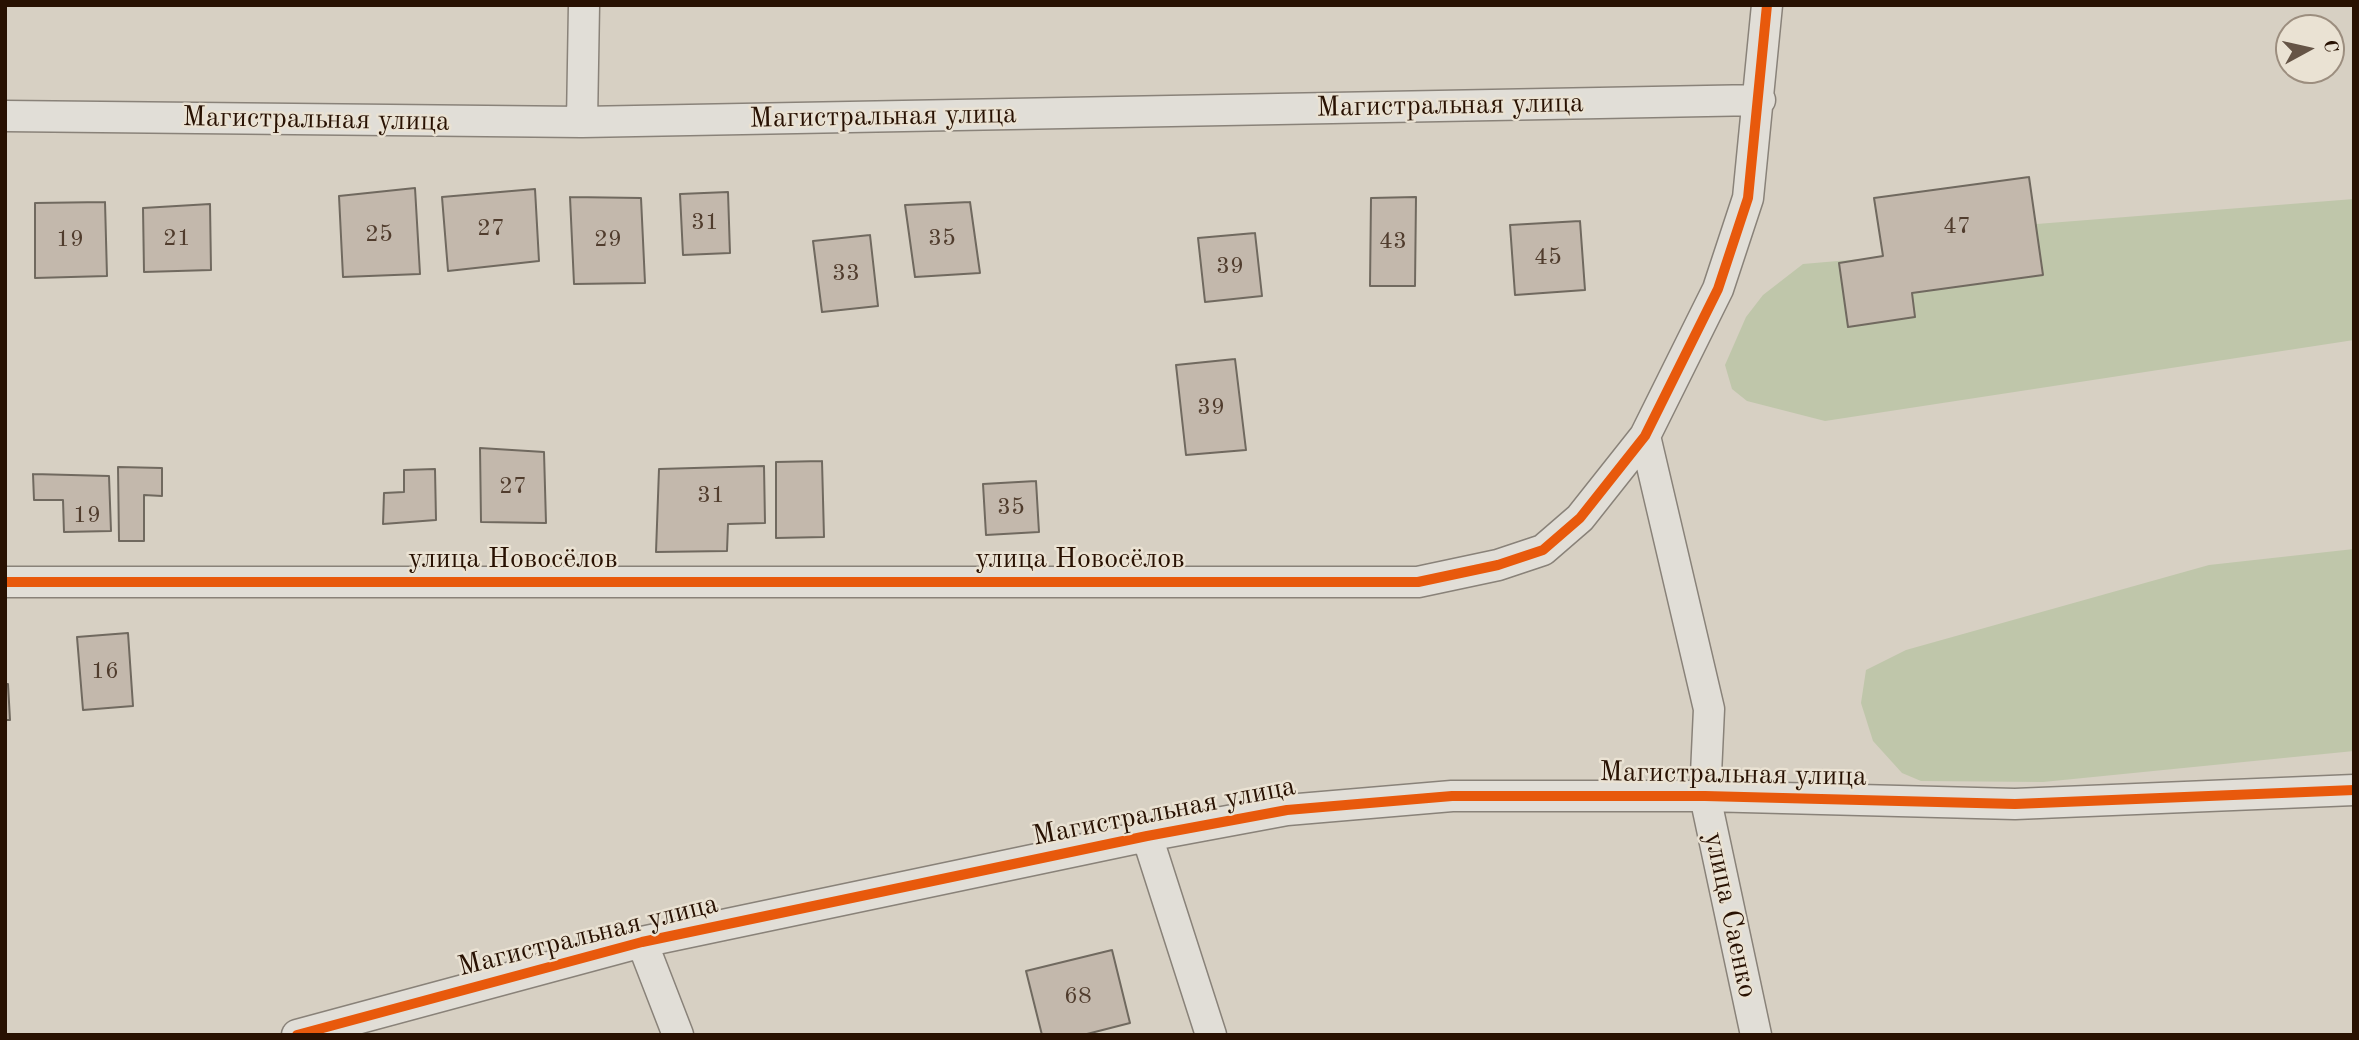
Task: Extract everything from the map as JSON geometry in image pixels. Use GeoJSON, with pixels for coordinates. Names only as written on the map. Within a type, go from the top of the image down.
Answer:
{"type":"FeatureCollection","features":[{"type":"Feature","properties":{"kind":"street"},"geometry":{"type":"LineString","coordinates":[[582,122],[584,5]]}},
{"type":"Feature","properties":{"kind":"street","name":"улица Новосёлов"},"geometry":{"type":"LineString","coordinates":[[5,583],[1418,582],[1497,565],[1543,550],[1580,518],[1645,436],[1718,289],[1748,198],[1760,100],[1767,5]]}},
{"type":"Feature","properties":{"kind":"street","name":"Магистральная улица"},"geometry":{"type":"LineString","coordinates":[[5,117],[582,122],[1760,100]]}},
{"type":"Feature","properties":{"kind":"street","name":"улица Саенко"},"geometry":{"type":"LineString","coordinates":[[1645,436],[1709,709],[1705,796],[1756,1035]]}},
{"type":"Feature","properties":{"kind":"street","name":"Магистральная улица"},"geometry":{"type":"LineString","coordinates":[[297,1035],[642,942],[1147,836],[1287,810],[1452,796],[1705,796],[2015,804],[2354,790]]}},
{"type":"Feature","properties":{"kind":"street"},"geometry":{"type":"LineString","coordinates":[[1147,836],[1211,1035]]}},
{"type":"Feature","properties":{"kind":"street"},"geometry":{"type":"LineString","coordinates":[[642,942],[678,1035]]}},
{"type":"Feature","properties":{"kind":"green space"},"geometry":{"type":"Polygon","coordinates":[[[2354,199],[2354,340],[1825,421],[1747,401],[1732,389],[1725,365],[1746,317],[1763,295],[1803,264],[1919,254],[2024,225],[2354,199]]]}},
{"type":"Feature","properties":{"kind":"green space"},"geometry":{"type":"Polygon","coordinates":[[[2354,549],[2354,751],[2043,782],[1921,781],[1902,773],[1873,741],[1861,703],[1866,670],[1906,650],[2209,565],[2354,549]]]}},
{"type":"Feature","properties":{"kind":"building"},"geometry":{"type":"Polygon","coordinates":[[[2029,177],[2043,275],[1912,293],[1915,317],[1848,327],[1839,263],[1883,256],[1874,198],[2029,177]]]}},
{"type":"Feature","properties":{"kind":"building"},"geometry":{"type":"Polygon","coordinates":[[[415,188],[420,274],[343,277],[339,196],[415,188]]]}},
{"type":"Feature","properties":{"kind":"building"},"geometry":{"type":"Polygon","coordinates":[[[535,189],[539,261],[448,271],[442,197],[535,189]]]}},
{"type":"Feature","properties":{"kind":"building"},"geometry":{"type":"Polygon","coordinates":[[[728,192],[730,253],[683,255],[680,194],[728,192]]]}},
{"type":"Feature","properties":{"kind":"building"},"geometry":{"type":"Polygon","coordinates":[[[570,197],[641,198],[645,283],[574,284],[570,197]]]}},
{"type":"Feature","properties":{"kind":"building"},"geometry":{"type":"Polygon","coordinates":[[[1416,197],[1415,286],[1370,286],[1371,198],[1416,197]]]}},
{"type":"Feature","properties":{"kind":"building"},"geometry":{"type":"Polygon","coordinates":[[[105,202],[107,276],[35,278],[35,203],[105,202]]]}},
{"type":"Feature","properties":{"kind":"building"},"geometry":{"type":"Polygon","coordinates":[[[970,202],[980,273],[915,277],[905,205],[970,202]]]}},
{"type":"Feature","properties":{"kind":"building"},"geometry":{"type":"Polygon","coordinates":[[[210,204],[211,270],[144,272],[143,208],[210,204]]]}},
{"type":"Feature","properties":{"kind":"building"},"geometry":{"type":"Polygon","coordinates":[[[1580,221],[1585,290],[1515,295],[1510,225],[1580,221]]]}},
{"type":"Feature","properties":{"kind":"building"},"geometry":{"type":"Polygon","coordinates":[[[1255,233],[1262,296],[1205,302],[1198,238],[1255,233]]]}},
{"type":"Feature","properties":{"kind":"building"},"geometry":{"type":"Polygon","coordinates":[[[870,235],[878,306],[822,312],[813,241],[870,235]]]}},
{"type":"Feature","properties":{"kind":"building"},"geometry":{"type":"Polygon","coordinates":[[[1235,359],[1246,450],[1186,455],[1176,365],[1235,359]]]}},
{"type":"Feature","properties":{"kind":"building"},"geometry":{"type":"Polygon","coordinates":[[[480,448],[544,452],[546,523],[481,522],[480,448]]]}},
{"type":"Feature","properties":{"kind":"building"},"geometry":{"type":"Polygon","coordinates":[[[822,461],[824,537],[776,538],[776,462],[822,461]]]}},
{"type":"Feature","properties":{"kind":"building"},"geometry":{"type":"Polygon","coordinates":[[[764,466],[765,523],[728,524],[727,551],[656,552],[659,469],[764,466]]]}},
{"type":"Feature","properties":{"kind":"building"},"geometry":{"type":"Polygon","coordinates":[[[118,467],[162,468],[162,496],[144,495],[144,541],[119,541],[118,467]]]}},
{"type":"Feature","properties":{"kind":"building"},"geometry":{"type":"Polygon","coordinates":[[[435,469],[436,520],[383,524],[384,493],[404,492],[404,470],[435,469]]]}},
{"type":"Feature","properties":{"kind":"building"},"geometry":{"type":"Polygon","coordinates":[[[33,474],[109,476],[111,531],[64,532],[63,500],[34,500],[33,474]]]}},
{"type":"Feature","properties":{"kind":"building"},"geometry":{"type":"Polygon","coordinates":[[[1036,481],[1039,532],[986,535],[983,484],[1036,481]]]}},
{"type":"Feature","properties":{"kind":"building"},"geometry":{"type":"Polygon","coordinates":[[[128,633],[133,706],[83,710],[77,637],[128,633]]]}},
{"type":"Feature","properties":{"kind":"building"},"geometry":{"type":"Polygon","coordinates":[[[5,684],[8,684],[10,720],[5,720],[5,684]]]}},
{"type":"Feature","properties":{"kind":"building"},"geometry":{"type":"Polygon","coordinates":[[[1112,950],[1130,1023],[1083,1035],[1042,1035],[1026,971],[1112,950]]]}},
{"type":"Feature","properties":{"kind":"cycle path"},"geometry":{"type":"LineString","coordinates":[[5,582],[1418,582],[1498,565],[1543,550],[1580,518],[1645,436],[1718,289],[1748,198],[1767,5]]}},
{"type":"Feature","properties":{"kind":"cycle path"},"geometry":{"type":"LineString","coordinates":[[297,1035],[642,942],[1147,836],[1287,810],[1452,796],[1705,796],[2015,804],[2354,790]]}}]}
